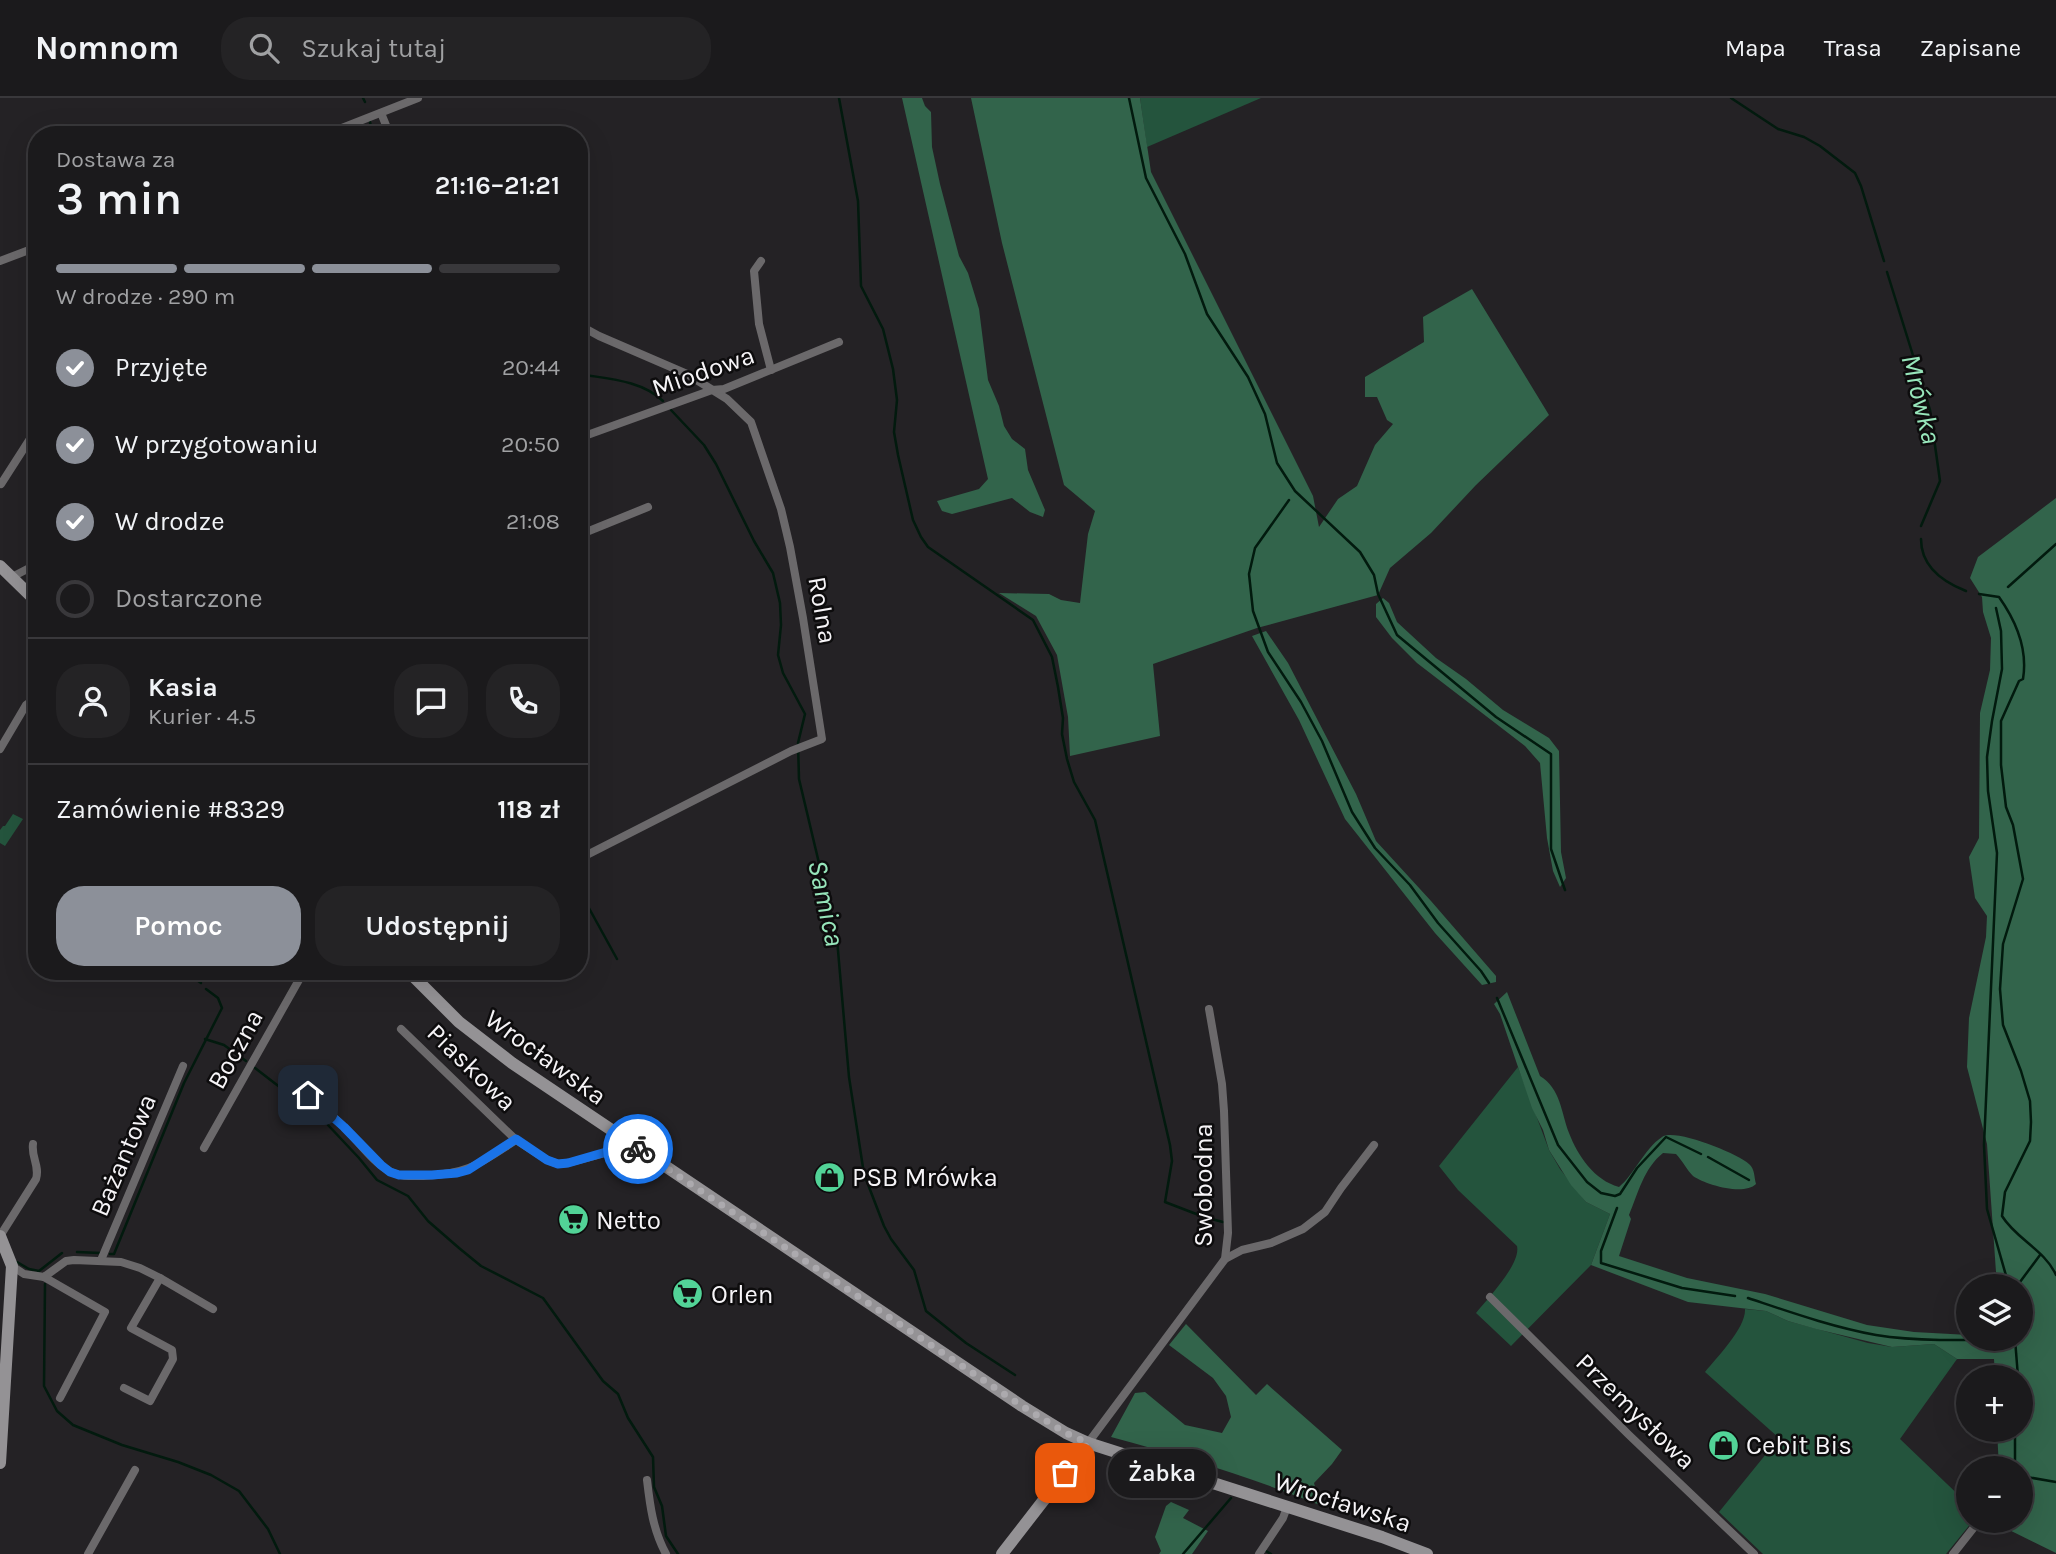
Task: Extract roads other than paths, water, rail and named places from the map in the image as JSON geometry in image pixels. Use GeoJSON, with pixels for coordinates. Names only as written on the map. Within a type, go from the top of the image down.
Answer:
{"type":"FeatureCollection","features":[{"type":"Feature","properties":{"kind":"main road"},"geometry":{"type":"LineString","coordinates":[[0,567],[28,593]]}},
{"type":"Feature","properties":{"kind":"main road","name":"Wrocławska"},"geometry":{"type":"LineString","coordinates":[[417,980],[481,1040],[624,1140],[1066,1433],[1088,1443],[1287,1507],[1408,1551],[1427,1554]]}},
{"type":"Feature","properties":{"kind":"main road"},"geometry":{"type":"LineString","coordinates":[[0,1236],[12,1266],[5,1311],[0,1464]]}},
{"type":"Feature","properties":{"kind":"main road"},"geometry":{"type":"LineString","coordinates":[[1002,1554],[1088,1443]]}},
{"type":"Feature","properties":{"kind":"street"},"geometry":{"type":"LineString","coordinates":[[347,126],[418,98]]}},
{"type":"Feature","properties":{"kind":"street"},"geometry":{"type":"LineString","coordinates":[[381,113],[386,126]]}},
{"type":"Feature","properties":{"kind":"street"},"geometry":{"type":"LineString","coordinates":[[0,261],[28,250]]}},
{"type":"Feature","properties":{"kind":"street"},"geometry":{"type":"LineString","coordinates":[[761,261],[754,271],[759,324],[771,370]]}},
{"type":"Feature","properties":{"kind":"street","name":"Rolna"},"geometry":{"type":"LineString","coordinates":[[588,330],[687,374],[727,399],[751,422],[781,509],[802,607],[822,739],[799,748],[588,854]]}},
{"type":"Feature","properties":{"kind":"street","name":"Miodowa"},"geometry":{"type":"LineString","coordinates":[[588,435],[712,390],[724,389],[839,342]]}},
{"type":"Feature","properties":{"kind":"street"},"geometry":{"type":"LineString","coordinates":[[1,484],[28,442]]}},
{"type":"Feature","properties":{"kind":"street"},"geometry":{"type":"LineString","coordinates":[[588,531],[648,506]]}},
{"type":"Feature","properties":{"kind":"street"},"geometry":{"type":"LineString","coordinates":[[12,577],[28,569]]}},
{"type":"Feature","properties":{"kind":"street"},"geometry":{"type":"LineString","coordinates":[[0,749],[28,704]]}},
{"type":"Feature","properties":{"kind":"street","name":"Boczna"},"geometry":{"type":"LineString","coordinates":[[204,1148],[298,980]]}},
{"type":"Feature","properties":{"kind":"street","name":"Swobodna"},"geometry":{"type":"LineString","coordinates":[[1088,1443],[1225,1259],[1228,1233],[1224,1111],[1209,1009]]}},
{"type":"Feature","properties":{"kind":"street","name":"Piaskowa"},"geometry":{"type":"LineString","coordinates":[[401,1029],[516,1139],[547,1160],[558,1164],[568,1163],[613,1150],[624,1140]]}},
{"type":"Feature","properties":{"kind":"street","name":"Bażantowa"},"geometry":{"type":"LineString","coordinates":[[102,1260],[183,1066]]}},
{"type":"Feature","properties":{"kind":"street"},"geometry":{"type":"LineString","coordinates":[[308,1095],[381,1165],[399,1175],[432,1175],[468,1170],[516,1139]]}},
{"type":"Feature","properties":{"kind":"street"},"geometry":{"type":"LineString","coordinates":[[0,1236],[36,1180],[38,1169],[32,1152],[33,1144]]}},
{"type":"Feature","properties":{"kind":"street"},"geometry":{"type":"LineString","coordinates":[[1225,1259],[1242,1250],[1271,1243],[1303,1229],[1325,1212],[1374,1145]]}},
{"type":"Feature","properties":{"kind":"street"},"geometry":{"type":"LineString","coordinates":[[44,1276],[66,1261],[121,1262],[160,1278],[213,1309]]}},
{"type":"Feature","properties":{"kind":"street"},"geometry":{"type":"LineString","coordinates":[[12,1266],[24,1274],[44,1276],[106,1312],[60,1398]]}},
{"type":"Feature","properties":{"kind":"street"},"geometry":{"type":"LineString","coordinates":[[124,1388],[150,1401],[173,1359],[172,1350],[131,1328],[160,1278]]}},
{"type":"Feature","properties":{"kind":"street","name":"Przemysłowa"},"geometry":{"type":"LineString","coordinates":[[1490,1297],[1754,1554]]}},
{"type":"Feature","properties":{"kind":"street"},"geometry":{"type":"LineString","coordinates":[[88,1554],[135,1470]]}},
{"type":"Feature","properties":{"kind":"street"},"geometry":{"type":"LineString","coordinates":[[647,1480],[657,1538],[666,1554]]}},
{"type":"Feature","properties":{"kind":"street"},"geometry":{"type":"LineString","coordinates":[[1259,1554],[1283,1518],[1287,1507]]}},
{"type":"Feature","properties":{"kind":"street"},"geometry":{"type":"LineString","coordinates":[[1953,1554],[1970,1533]]}},
{"type":"Feature","properties":{"kind":"waterway","name":"Samica"},"geometry":{"type":"LineString","coordinates":[[363,98],[365,102]]}},
{"type":"Feature","properties":{"kind":"waterway"},"geometry":{"type":"LineString","coordinates":[[839,98],[858,201],[861,286],[883,329],[893,369],[897,400],[894,432],[913,520],[928,547],[1033,620],[1052,657],[1067,759],[1074,782],[1095,820],[1170,1145],[1172,1161],[1165,1202],[1223,1222]]}},
{"type":"Feature","properties":{"kind":"waterway"},"geometry":{"type":"LineString","coordinates":[[1129,98],[1146,178],[1185,254],[1207,314],[1248,377],[1265,414],[1277,463],[1295,491],[1360,552],[1374,575],[1378,594],[1397,635],[1496,717],[1551,754],[1551,849],[1565,890]]}},
{"type":"Feature","properties":{"kind":"waterway","name":"Mrówka"},"geometry":{"type":"LineString","coordinates":[[1731,98],[1778,129],[1804,137],[1820,146],[1855,173],[1884,261]]}},
{"type":"Feature","properties":{"kind":"waterway","name":"Samica"},"geometry":{"type":"LineString","coordinates":[[370,122],[371,126]]}},
{"type":"Feature","properties":{"kind":"waterway","name":"Mrówka"},"geometry":{"type":"LineString","coordinates":[[1887,272],[1930,410],[1940,481],[1921,526]]}},
{"type":"Feature","properties":{"kind":"waterway","name":"Samica"},"geometry":{"type":"LineString","coordinates":[[588,375],[634,385],[663,401]]}},
{"type":"Feature","properties":{"kind":"waterway","name":"Samica"},"geometry":{"type":"LineString","coordinates":[[671,410],[704,445],[716,464],[773,573],[780,603],[778,655],[783,673],[805,714],[798,743],[799,779],[837,939],[849,1077],[864,1174],[884,1226],[914,1270],[926,1311],[966,1343],[1015,1375]]}},
{"type":"Feature","properties":{"kind":"waterway"},"geometry":{"type":"LineString","coordinates":[[1289,500],[1255,548],[1249,574],[1253,611],[1268,652],[1301,702],[1322,741],[1352,812],[1375,848],[1410,885],[1489,983]]}},
{"type":"Feature","properties":{"kind":"waterway","name":"Mrówka"},"geometry":{"type":"LineString","coordinates":[[1921,539],[1925,558],[1935,572],[1966,591]]}},
{"type":"Feature","properties":{"kind":"waterway","name":"Mrówka"},"geometry":{"type":"LineString","coordinates":[[2008,587],[2056,544]]}},
{"type":"Feature","properties":{"kind":"waterway"},"geometry":{"type":"LineString","coordinates":[[1979,594],[1999,597],[2011,616],[2024,657],[2023,679],[2019,681],[2001,721],[2001,765],[2006,807],[2013,825],[2023,879],[2003,944],[2000,989],[2003,1025],[2030,1101],[2031,1122],[2030,1141],[2005,1192],[2002,1216],[2045,1258],[2056,1275]]}},
{"type":"Feature","properties":{"kind":"waterway"},"geometry":{"type":"LineString","coordinates":[[1996,608],[2001,631],[2002,669],[1987,757],[1988,791],[1997,853],[1984,1145],[1987,1209],[2006,1274]]}},
{"type":"Feature","properties":{"kind":"waterway"},"geometry":{"type":"LineString","coordinates":[[588,906],[617,959]]}},
{"type":"Feature","properties":{"kind":"waterway"},"geometry":{"type":"LineString","coordinates":[[197,980],[201,983]]}},
{"type":"Feature","properties":{"kind":"waterway"},"geometry":{"type":"LineString","coordinates":[[110,1254],[114,1254],[184,1083],[222,1008],[218,998],[206,989]]}},
{"type":"Feature","properties":{"kind":"waterway"},"geometry":{"type":"LineString","coordinates":[[1497,998],[1558,1145],[1587,1182],[1601,1193],[1615,1196],[1620,1194],[1637,1168],[1666,1137],[1701,1154]]}},
{"type":"Feature","properties":{"kind":"waterway"},"geometry":{"type":"LineString","coordinates":[[205,1039],[224,1045],[246,1061]]}},
{"type":"Feature","properties":{"kind":"waterway"},"geometry":{"type":"LineString","coordinates":[[255,1068],[290,1095]]}},
{"type":"Feature","properties":{"kind":"waterway"},"geometry":{"type":"LineString","coordinates":[[296,1099],[319,1116]]}},
{"type":"Feature","properties":{"kind":"waterway"},"geometry":{"type":"LineString","coordinates":[[328,1125],[377,1180],[408,1196],[428,1221],[481,1266],[543,1298],[603,1381],[618,1394],[628,1418],[653,1457],[654,1487],[662,1506],[666,1536],[678,1554]]}},
{"type":"Feature","properties":{"kind":"waterway"},"geometry":{"type":"LineString","coordinates":[[1708,1157],[1749,1180]]}},
{"type":"Feature","properties":{"kind":"waterway"},"geometry":{"type":"LineString","coordinates":[[1617,1208],[1601,1251],[1601,1263],[1682,1288],[1735,1296]]}},
{"type":"Feature","properties":{"kind":"waterway"},"geometry":{"type":"LineString","coordinates":[[77,1252],[100,1253]]}},
{"type":"Feature","properties":{"kind":"waterway"},"geometry":{"type":"LineString","coordinates":[[17,1262],[39,1271],[62,1253]]}},
{"type":"Feature","properties":{"kind":"waterway"},"geometry":{"type":"LineString","coordinates":[[2026,1274],[2040,1255]]}},
{"type":"Feature","properties":{"kind":"waterway"},"geometry":{"type":"LineString","coordinates":[[45,1284],[44,1386],[57,1411],[73,1425],[122,1445],[211,1475],[239,1491],[268,1529],[280,1554]]}},
{"type":"Feature","properties":{"kind":"waterway"},"geometry":{"type":"LineString","coordinates":[[1748,1298],[1860,1332],[1928,1340],[1956,1340]]}},
{"type":"Feature","properties":{"kind":"waterway"},"geometry":{"type":"LineString","coordinates":[[2016,1351],[2017,1365]]}},
{"type":"Feature","properties":{"kind":"waterway"},"geometry":{"type":"LineString","coordinates":[[2015,1442],[2015,1456]]}},
{"type":"Feature","properties":{"kind":"waterway"},"geometry":{"type":"LineString","coordinates":[[2033,1478],[2056,1482]]}},
{"type":"Feature","properties":{"kind":"waterway"},"geometry":{"type":"LineString","coordinates":[[1183,1554],[1231,1498]]}},
{"type":"Feature","properties":{"kind":"waterway"},"geometry":{"type":"LineString","coordinates":[[1266,1551],[1271,1554]]}},
{"type":"Feature","properties":{"kind":"place","name":"PSB Mrówka"},"geometry":{"type":"Point","coordinates":[829,1177]}},
{"type":"Feature","properties":{"kind":"place","name":"Netto"},"geometry":{"type":"Point","coordinates":[573,1220]}},
{"type":"Feature","properties":{"kind":"place","name":"Orlen"},"geometry":{"type":"Point","coordinates":[688,1294]}},
{"type":"Feature","properties":{"kind":"place","name":"Cebit Bis"},"geometry":{"type":"Point","coordinates":[1723,1445]}},
{"type":"Feature","properties":{"kind":"place","name":"Żabka"},"geometry":{"type":"Point","coordinates":[1065,1473]}}]}
